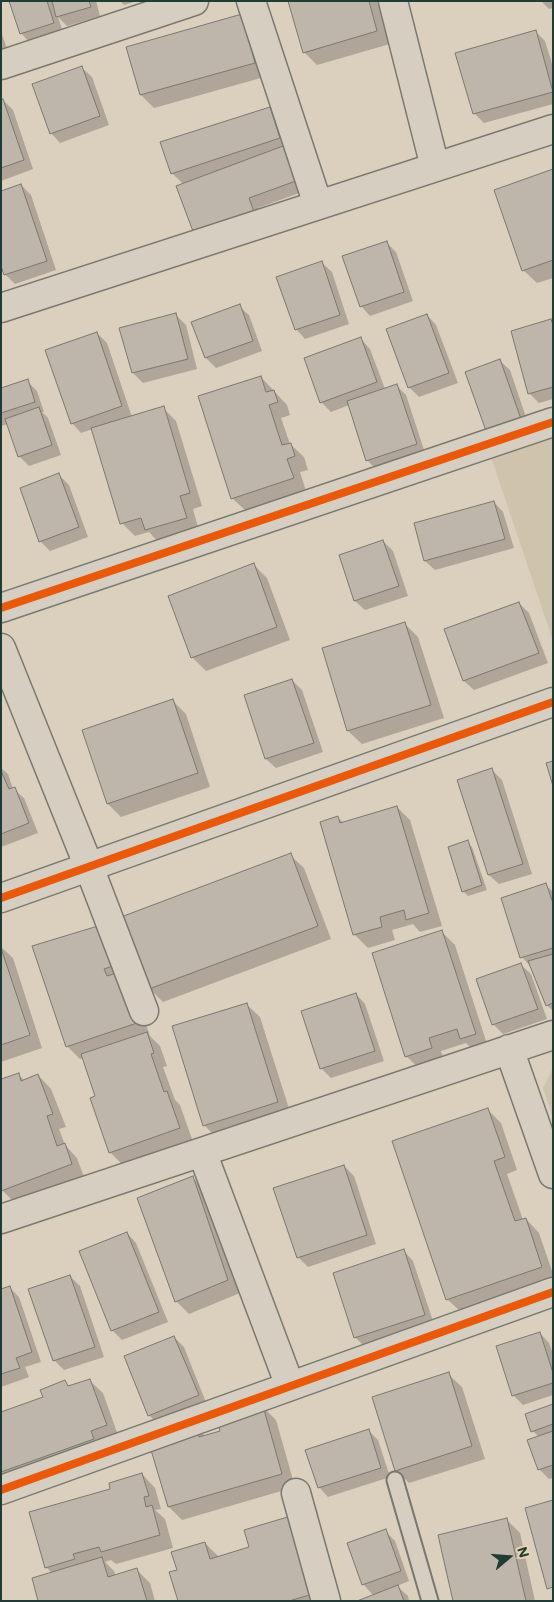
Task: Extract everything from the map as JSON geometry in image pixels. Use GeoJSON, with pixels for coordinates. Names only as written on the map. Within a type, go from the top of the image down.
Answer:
{"type":"FeatureCollection","features":[{"type":"Feature","properties":{"kind":"street"},"geometry":{"type":"LineString","coordinates":[[1,65],[194,1]]}},
{"type":"Feature","properties":{"kind":"street"},"geometry":{"type":"LineString","coordinates":[[250,1],[318,205]]}},
{"type":"Feature","properties":{"kind":"street"},"geometry":{"type":"LineString","coordinates":[[393,1],[435,167]]}},
{"type":"Feature","properties":{"kind":"street"},"geometry":{"type":"LineString","coordinates":[[1,308],[553,129]]}},
{"type":"Feature","properties":{"kind":"street"},"geometry":{"type":"LineString","coordinates":[[1,608],[553,422]]}},
{"type":"Feature","properties":{"kind":"street"},"geometry":{"type":"LineString","coordinates":[[1,648],[89,867],[144,1011]]}},
{"type":"Feature","properties":{"kind":"street"},"geometry":{"type":"LineString","coordinates":[[1,898],[553,702]]}},
{"type":"Feature","properties":{"kind":"street"},"geometry":{"type":"LineString","coordinates":[[1,1219],[553,1035]]}},
{"type":"Feature","properties":{"kind":"street"},"geometry":{"type":"LineString","coordinates":[[509,1050],[553,1174]]}},
{"type":"Feature","properties":{"kind":"street"},"geometry":{"type":"LineString","coordinates":[[202,1152],[290,1386]]}},
{"type":"Feature","properties":{"kind":"street"},"geometry":{"type":"LineString","coordinates":[[1,1490],[553,1292]]}},
{"type":"Feature","properties":{"kind":"street"},"geometry":{"type":"LineString","coordinates":[[296,1494],[326,1601]]}},
{"type":"Feature","properties":{"kind":"lane"},"geometry":{"type":"LineString","coordinates":[[395,1480],[430,1601]]}},
{"type":"Feature","properties":{"kind":"shaded area"},"geometry":{"type":"Polygon","coordinates":[[[553,433],[553,641],[490,454],[553,433]]]}},
{"type":"Feature","properties":{"kind":"shaded area"},"geometry":{"type":"Polygon","coordinates":[[[553,1068],[553,1118],[543,1088],[553,1068]]]}},
{"type":"Feature","properties":{"kind":"building"},"geometry":{"type":"Polygon","coordinates":[[[9,1],[47,1],[54,23],[20,34],[9,1]]]}},
{"type":"Feature","properties":{"kind":"building"},"geometry":{"type":"Polygon","coordinates":[[[52,1],[89,1],[91,7],[56,17],[52,1]]]}},
{"type":"Feature","properties":{"kind":"building"},"geometry":{"type":"Polygon","coordinates":[[[288,1],[369,1],[377,31],[303,53],[288,1]]]}},
{"type":"Feature","properties":{"kind":"building"},"geometry":{"type":"Polygon","coordinates":[[[242,14],[255,63],[140,95],[126,47],[242,14]]]}},
{"type":"Feature","properties":{"kind":"building"},"geometry":{"type":"Polygon","coordinates":[[[536,30],[553,92],[473,114],[455,53],[536,30]]]}},
{"type":"Feature","properties":{"kind":"building"},"geometry":{"type":"Polygon","coordinates":[[[82,66],[100,116],[50,134],[32,84],[82,66]]]}},
{"type":"Feature","properties":{"kind":"building"},"geometry":{"type":"Polygon","coordinates":[[[3,99],[24,160],[1,168],[1,100],[3,99]]]}},
{"type":"Feature","properties":{"kind":"building"},"geometry":{"type":"Polygon","coordinates":[[[270,107],[280,138],[171,174],[160,142],[270,107]]]}},
{"type":"Feature","properties":{"kind":"building"},"geometry":{"type":"Polygon","coordinates":[[[291,143],[304,178],[249,198],[254,212],[194,234],[176,186],[291,143]]]}},
{"type":"Feature","properties":{"kind":"building"},"geometry":{"type":"Polygon","coordinates":[[[553,169],[553,260],[522,271],[494,190],[553,169]]]}},
{"type":"Feature","properties":{"kind":"building"},"geometry":{"type":"Polygon","coordinates":[[[21,184],[47,261],[4,275],[1,266],[1,191],[21,184]]]}},
{"type":"Feature","properties":{"kind":"building"},"geometry":{"type":"Polygon","coordinates":[[[387,241],[404,292],[360,307],[342,256],[387,241]]]}},
{"type":"Feature","properties":{"kind":"building"},"geometry":{"type":"Polygon","coordinates":[[[322,261],[340,315],[295,330],[276,277],[322,261]]]}},
{"type":"Feature","properties":{"kind":"building"},"geometry":{"type":"Polygon","coordinates":[[[240,304],[253,341],[205,358],[191,322],[240,304]]]}},
{"type":"Feature","properties":{"kind":"building"},"geometry":{"type":"Polygon","coordinates":[[[176,313],[188,359],[132,373],[119,328],[176,313]]]}},
{"type":"Feature","properties":{"kind":"building"},"geometry":{"type":"Polygon","coordinates":[[[427,314],[449,373],[408,388],[386,329],[427,314]]]}},
{"type":"Feature","properties":{"kind":"building"},"geometry":{"type":"Polygon","coordinates":[[[551,319],[553,325],[553,387],[528,394],[511,331],[551,319]]]}},
{"type":"Feature","properties":{"kind":"building"},"geometry":{"type":"Polygon","coordinates":[[[97,332],[122,406],[71,424],[45,350],[97,332]]]}},
{"type":"Feature","properties":{"kind":"building"},"geometry":{"type":"Polygon","coordinates":[[[361,337],[377,382],[320,403],[304,358],[361,337]]]}},
{"type":"Feature","properties":{"kind":"building"},"geometry":{"type":"Polygon","coordinates":[[[500,359],[521,419],[486,431],[465,372],[500,359]]]}},
{"type":"Feature","properties":{"kind":"building"},"geometry":{"type":"Polygon","coordinates":[[[261,376],[266,392],[274,390],[278,402],[269,405],[282,445],[291,443],[295,456],[287,459],[294,478],[231,499],[198,396],[261,376]]]}},
{"type":"Feature","properties":{"kind":"building"},"geometry":{"type":"Polygon","coordinates":[[[28,379],[35,402],[1,413],[1,388],[28,379]]]}},
{"type":"Feature","properties":{"kind":"building"},"geometry":{"type":"Polygon","coordinates":[[[397,384],[417,444],[366,461],[347,401],[397,384]]]}},
{"type":"Feature","properties":{"kind":"building"},"geometry":{"type":"Polygon","coordinates":[[[164,406],[190,493],[180,496],[187,518],[145,530],[141,518],[120,524],[91,428],[164,406]]]}},
{"type":"Feature","properties":{"kind":"building"},"geometry":{"type":"Polygon","coordinates":[[[39,407],[52,445],[18,457],[5,419],[39,407]]]}},
{"type":"Feature","properties":{"kind":"building"},"geometry":{"type":"Polygon","coordinates":[[[59,473],[79,527],[39,542],[20,488],[59,473]]]}},
{"type":"Feature","properties":{"kind":"building"},"geometry":{"type":"Polygon","coordinates":[[[494,501],[505,539],[424,561],[414,523],[494,501]]]}},
{"type":"Feature","properties":{"kind":"building"},"geometry":{"type":"Polygon","coordinates":[[[383,540],[399,586],[354,601],[339,555],[383,540]]]}},
{"type":"Feature","properties":{"kind":"building"},"geometry":{"type":"Polygon","coordinates":[[[254,563],[277,627],[191,658],[168,596],[254,563]]]}},
{"type":"Feature","properties":{"kind":"building"},"geometry":{"type":"Polygon","coordinates":[[[519,602],[539,653],[463,681],[444,629],[519,602]]]}},
{"type":"Feature","properties":{"kind":"building"},"geometry":{"type":"Polygon","coordinates":[[[405,622],[431,705],[347,731],[322,648],[405,622]]]}},
{"type":"Feature","properties":{"kind":"building"},"geometry":{"type":"Polygon","coordinates":[[[292,679],[314,743],[265,759],[244,695],[292,679]]]}},
{"type":"Feature","properties":{"kind":"building"},"geometry":{"type":"Polygon","coordinates":[[[173,699],[198,773],[107,804],[82,730],[173,699]]]}},
{"type":"Feature","properties":{"kind":"building"},"geometry":{"type":"Polygon","coordinates":[[[553,761],[553,786],[546,763],[553,761]]]}},
{"type":"Feature","properties":{"kind":"building"},"geometry":{"type":"Polygon","coordinates":[[[492,768],[523,864],[488,875],[457,780],[492,768]]]}},
{"type":"Feature","properties":{"kind":"building"},"geometry":{"type":"Polygon","coordinates":[[[1,771],[9,789],[15,787],[29,823],[1,834],[1,771]]]}},
{"type":"Feature","properties":{"kind":"building"},"geometry":{"type":"Polygon","coordinates":[[[397,806],[429,913],[406,920],[404,910],[380,917],[382,927],[353,935],[320,822],[338,816],[340,823],[397,806]]]}},
{"type":"Feature","properties":{"kind":"building"},"geometry":{"type":"Polygon","coordinates":[[[468,840],[482,885],[462,892],[448,847],[468,840]]]}},
{"type":"Feature","properties":{"kind":"building"},"geometry":{"type":"Polygon","coordinates":[[[291,853],[318,926],[149,989],[121,917],[291,853]]]}},
{"type":"Feature","properties":{"kind":"building"},"geometry":{"type":"Polygon","coordinates":[[[546,883],[553,903],[553,948],[520,958],[501,898],[546,883]]]}},
{"type":"Feature","properties":{"kind":"building"},"geometry":{"type":"Polygon","coordinates":[[[98,926],[118,964],[104,969],[107,976],[120,972],[137,1023],[66,1047],[32,946],[98,926]]]}},
{"type":"Feature","properties":{"kind":"building"},"geometry":{"type":"Polygon","coordinates":[[[442,930],[476,1034],[460,1039],[457,1029],[429,1038],[432,1048],[405,1057],[372,953],[442,930]]]}},
{"type":"Feature","properties":{"kind":"building"},"geometry":{"type":"Polygon","coordinates":[[[1,948],[30,1035],[1,1045],[1,948]]]}},
{"type":"Feature","properties":{"kind":"building"},"geometry":{"type":"Polygon","coordinates":[[[553,954],[553,1003],[546,1006],[528,961],[553,954]]]}},
{"type":"Feature","properties":{"kind":"building"},"geometry":{"type":"Polygon","coordinates":[[[521,963],[538,1009],[492,1025],[476,979],[521,963]]]}},
{"type":"Feature","properties":{"kind":"building"},"geometry":{"type":"Polygon","coordinates":[[[356,993],[375,1051],[320,1069],[301,1011],[356,993]]]}},
{"type":"Feature","properties":{"kind":"building"},"geometry":{"type":"Polygon","coordinates":[[[247,1003],[278,1102],[203,1126],[172,1026],[247,1003]]]}},
{"type":"Feature","properties":{"kind":"building"},"geometry":{"type":"Polygon","coordinates":[[[147,1032],[154,1053],[151,1054],[164,1092],[167,1091],[180,1128],[109,1153],[90,1098],[95,1096],[81,1054],[147,1032]]]}},
{"type":"Feature","properties":{"kind":"building"},"geometry":{"type":"Polygon","coordinates":[[[19,1073],[21,1081],[38,1074],[53,1114],[47,1116],[57,1146],[65,1143],[72,1164],[1,1191],[1,1079],[19,1073]]]}},
{"type":"Feature","properties":{"kind":"building"},"geometry":{"type":"Polygon","coordinates":[[[488,1108],[505,1157],[494,1161],[515,1221],[526,1218],[542,1267],[446,1300],[392,1141],[488,1108]]]}},
{"type":"Feature","properties":{"kind":"building"},"geometry":{"type":"Polygon","coordinates":[[[344,1165],[367,1235],[297,1258],[273,1188],[344,1165]]]}},
{"type":"Feature","properties":{"kind":"building"},"geometry":{"type":"Polygon","coordinates":[[[193,1176],[228,1280],[175,1302],[137,1198],[193,1176]]]}},
{"type":"Feature","properties":{"kind":"building"},"geometry":{"type":"Polygon","coordinates":[[[127,1232],[159,1312],[111,1331],[79,1251],[127,1232]]]}},
{"type":"Feature","properties":{"kind":"building"},"geometry":{"type":"Polygon","coordinates":[[[404,1249],[425,1315],[354,1338],[333,1273],[404,1249]]]}},
{"type":"Feature","properties":{"kind":"building"},"geometry":{"type":"Polygon","coordinates":[[[70,1275],[95,1347],[53,1361],[28,1289],[70,1275]]]}},
{"type":"Feature","properties":{"kind":"building"},"geometry":{"type":"Polygon","coordinates":[[[10,1286],[32,1352],[16,1358],[20,1368],[1,1374],[1,1289],[10,1286]]]}},
{"type":"Feature","properties":{"kind":"building"},"geometry":{"type":"Polygon","coordinates":[[[540,1332],[553,1373],[553,1383],[512,1396],[496,1346],[540,1332]]]}},
{"type":"Feature","properties":{"kind":"building"},"geometry":{"type":"Polygon","coordinates":[[[174,1336],[199,1395],[148,1416],[124,1356],[174,1336]]]}},
{"type":"Feature","properties":{"kind":"building"},"geometry":{"type":"Polygon","coordinates":[[[449,1372],[472,1446],[395,1471],[372,1397],[449,1372]]]}},
{"type":"Feature","properties":{"kind":"building"},"geometry":{"type":"Polygon","coordinates":[[[90,1379],[107,1425],[91,1431],[94,1439],[1,1472],[1,1412],[43,1397],[40,1390],[65,1380],[68,1386],[90,1379]]]}},
{"type":"Feature","properties":{"kind":"building"},"geometry":{"type":"Polygon","coordinates":[[[553,1404],[553,1424],[531,1432],[525,1414],[553,1404]]]}},
{"type":"Feature","properties":{"kind":"building"},"geometry":{"type":"Polygon","coordinates":[[[263,1406],[282,1474],[168,1507],[148,1440],[196,1426],[199,1437],[220,1431],[217,1420],[263,1406]]]}},
{"type":"Feature","properties":{"kind":"building"},"geometry":{"type":"Polygon","coordinates":[[[369,1429],[381,1468],[318,1488],[305,1450],[369,1429]]]}},
{"type":"Feature","properties":{"kind":"building"},"geometry":{"type":"Polygon","coordinates":[[[553,1431],[553,1465],[538,1470],[527,1440],[553,1431]]]}},
{"type":"Feature","properties":{"kind":"building"},"geometry":{"type":"Polygon","coordinates":[[[142,1473],[149,1496],[144,1497],[146,1507],[152,1505],[160,1535],[101,1552],[99,1547],[73,1554],[75,1559],[45,1568],[29,1512],[110,1489],[109,1483],[142,1473]]]}},
{"type":"Feature","properties":{"kind":"building"},"geometry":{"type":"Polygon","coordinates":[[[553,1500],[553,1587],[547,1589],[525,1508],[553,1500]]]}},
{"type":"Feature","properties":{"kind":"building"},"geometry":{"type":"Polygon","coordinates":[[[291,1516],[313,1594],[289,1601],[178,1601],[169,1572],[177,1570],[171,1552],[205,1542],[210,1559],[249,1547],[244,1530],[291,1516]]]}},
{"type":"Feature","properties":{"kind":"building"},"geometry":{"type":"Polygon","coordinates":[[[507,1518],[526,1601],[453,1601],[438,1535],[507,1518]]]}},
{"type":"Feature","properties":{"kind":"building"},"geometry":{"type":"Polygon","coordinates":[[[386,1529],[401,1571],[362,1585],[347,1543],[386,1529]]]}},
{"type":"Feature","properties":{"kind":"building"},"geometry":{"type":"Polygon","coordinates":[[[102,1557],[108,1577],[137,1568],[147,1601],[38,1601],[32,1578],[102,1557]]]}},
{"type":"Feature","properties":{"kind":"building"},"geometry":{"type":"Polygon","coordinates":[[[398,1585],[404,1601],[357,1601],[398,1585]]]}},
{"type":"Feature","properties":{"kind":"cycle path"},"geometry":{"type":"LineString","coordinates":[[1,608],[553,422]]}},
{"type":"Feature","properties":{"kind":"cycle path"},"geometry":{"type":"LineString","coordinates":[[1,898],[553,702]]}},
{"type":"Feature","properties":{"kind":"cycle path"},"geometry":{"type":"LineString","coordinates":[[1,1490],[553,1292]]}}]}
